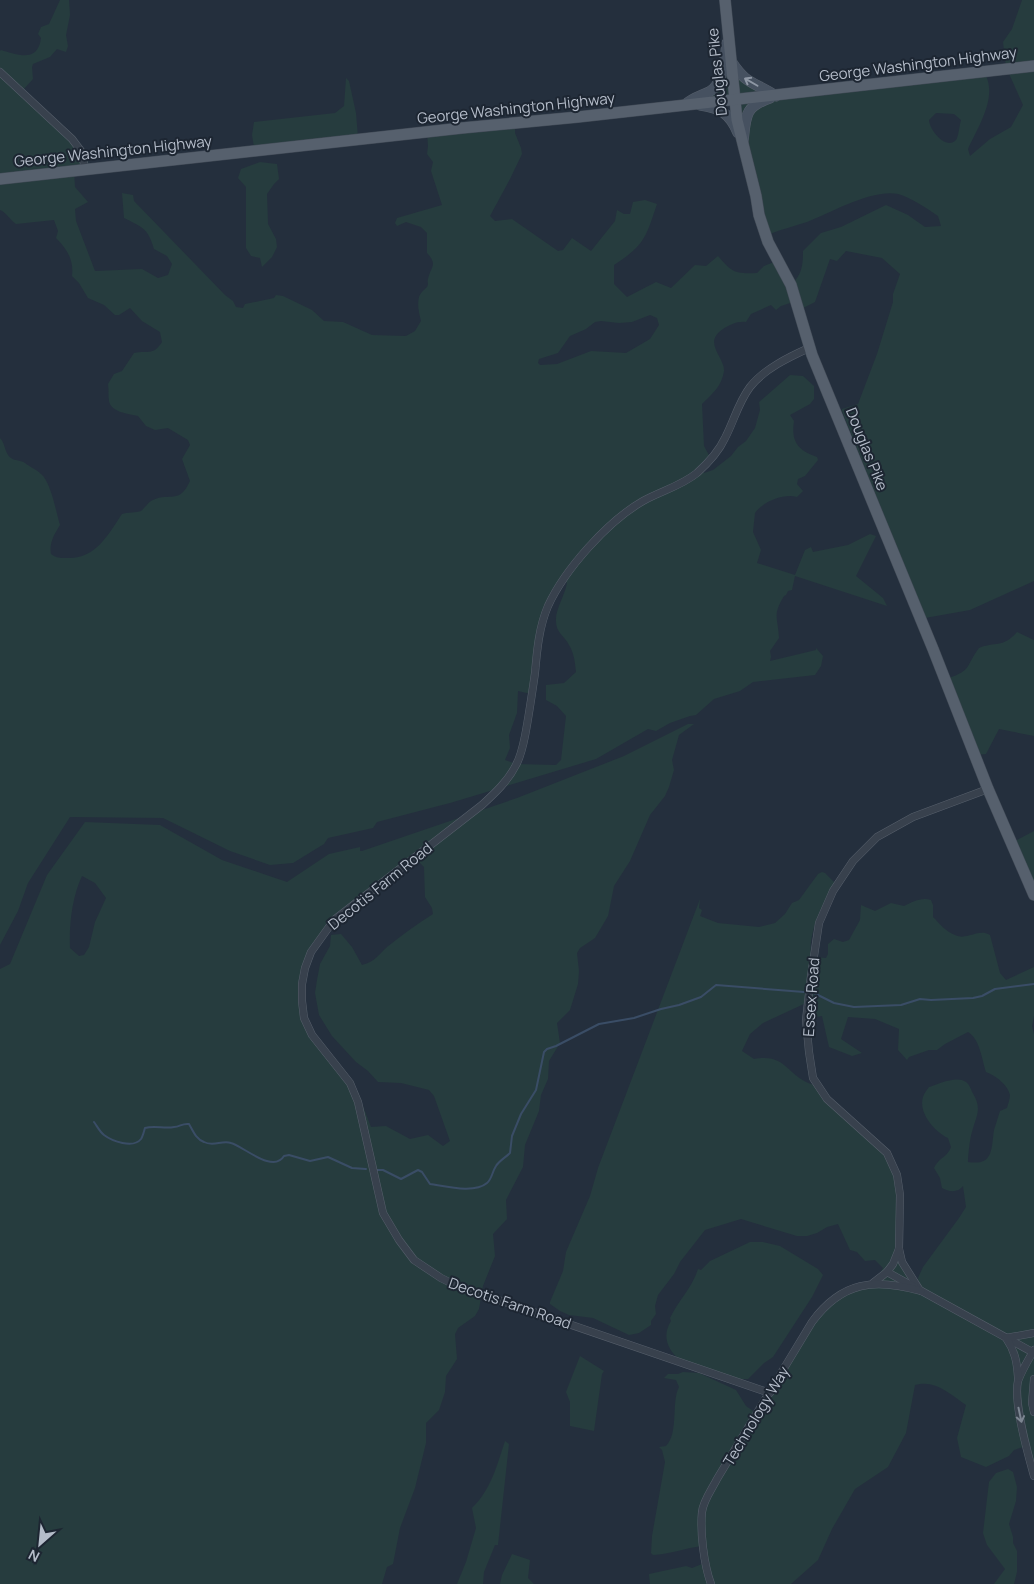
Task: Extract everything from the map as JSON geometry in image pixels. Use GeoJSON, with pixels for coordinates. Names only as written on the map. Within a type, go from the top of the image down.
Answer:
{"type":"FeatureCollection","features":[{"type":"Feature","properties":{"kind":"main road","name":"Douglas Pike"},"geometry":{"type":"LineString","coordinates":[[725,0],[735,100],[743,146],[759,215],[768,242],[791,286],[810,348],[988,789],[1034,895]]}},
{"type":"Feature","properties":{"kind":"main road"},"geometry":{"type":"LineString","coordinates":[[685,105],[689,100],[709,92],[715,86],[723,66],[728,37]]}},
{"type":"Feature","properties":{"kind":"main road"},"geometry":{"type":"LineString","coordinates":[[731,61],[748,82],[764,88],[776,96]]}},
{"type":"Feature","properties":{"kind":"main road","name":"George Washington Highway"},"geometry":{"type":"LineString","coordinates":[[0,179],[84,168],[776,96],[1034,66]]}},
{"type":"Feature","properties":{"kind":"main road"},"geometry":{"type":"LineString","coordinates":[[743,146],[745,123],[750,109],[756,103],[776,96]]}},
{"type":"Feature","properties":{"kind":"main road"},"geometry":{"type":"LineString","coordinates":[[685,105],[698,104],[710,106],[725,113],[737,130],[743,146]]}},
{"type":"Feature","properties":{"kind":"street"},"geometry":{"type":"LineString","coordinates":[[0,72],[72,140],[81,151],[84,168]]}},
{"type":"Feature","properties":{"kind":"street","name":"Decotis Farm Road"},"geometry":{"type":"LineString","coordinates":[[770,1392],[454,1285],[414,1260],[399,1240],[383,1213],[358,1102],[350,1083],[312,1035],[304,1018],[302,984],[310,952],[334,920],[482,805],[500,789],[517,765],[526,729],[539,632],[548,607],[561,581],[572,566],[626,511],[683,482],[697,472],[716,452],[725,439],[732,420],[751,387],[762,375],[791,356],[810,348]]}},
{"type":"Feature","properties":{"kind":"street","name":"Essex Road"},"geometry":{"type":"LineString","coordinates":[[873,1283],[887,1272],[893,1264],[899,1248],[900,1195],[897,1175],[887,1153],[827,1098],[813,1078],[808,1052],[806,1020],[810,976],[819,923],[832,891],[853,861],[877,837],[913,817],[988,789]]}},
{"type":"Feature","properties":{"kind":"street"},"geometry":{"type":"LineString","coordinates":[[899,1248],[902,1262],[921,1292]]}},
{"type":"Feature","properties":{"kind":"street"},"geometry":{"type":"LineString","coordinates":[[887,1272],[1033,1351],[1024,1366],[1018,1382]]}},
{"type":"Feature","properties":{"kind":"street"},"geometry":{"type":"LineString","coordinates":[[873,1283],[894,1284],[921,1292]]}},
{"type":"Feature","properties":{"kind":"street","name":"Technology Way"},"geometry":{"type":"LineString","coordinates":[[711,1584],[703,1542],[702,1512],[717,1479],[817,1315],[844,1294],[862,1285],[873,1283]]}},
{"type":"Feature","properties":{"kind":"street"},"geometry":{"type":"LineString","coordinates":[[1006,1338],[1034,1333]]}},
{"type":"Feature","properties":{"kind":"street"},"geometry":{"type":"LineString","coordinates":[[1006,1338],[1014,1349],[1017,1364],[1018,1404],[1034,1476]]}},
{"type":"Feature","properties":{"kind":"street"},"geometry":{"type":"LineString","coordinates":[[1034,1378],[1032,1403],[1034,1412]]}},
{"type":"Feature","properties":{"kind":"green space"},"geometry":{"type":"Polygon","coordinates":[[[60,0],[69,0],[70,15],[66,35],[68,46],[66,52],[57,49],[50,57],[33,64],[33,79],[23,90],[82,148],[89,164],[74,170],[75,187],[88,202],[75,209],[76,221],[95,271],[142,269],[158,278],[168,275],[172,264],[167,256],[154,249],[144,229],[124,218],[122,193],[133,195],[134,201],[233,301],[236,307],[243,308],[245,304],[274,298],[276,295],[283,296],[312,310],[324,321],[343,322],[372,335],[406,336],[415,331],[421,321],[418,306],[419,297],[428,286],[433,263],[427,253],[427,233],[421,227],[406,222],[397,226],[395,223],[397,218],[442,205],[431,171],[433,162],[427,154],[427,131],[515,121],[515,133],[522,154],[490,216],[495,221],[512,219],[558,251],[563,250],[572,238],[591,251],[615,221],[617,210],[624,214],[630,214],[633,202],[645,200],[657,204],[643,239],[632,252],[614,265],[614,284],[627,297],[656,282],[671,288],[695,265],[706,266],[718,256],[730,269],[743,273],[757,273],[764,266],[779,260],[792,284],[798,277],[801,269],[803,251],[821,233],[841,227],[886,205],[908,215],[925,227],[941,226],[938,216],[908,198],[898,194],[887,193],[864,198],[807,222],[770,234],[734,98],[697,102],[712,90],[730,64],[777,93],[983,71],[988,80],[988,100],[982,121],[968,149],[970,156],[990,139],[1011,127],[1023,105],[1006,67],[1003,42],[1012,29],[1022,0],[1034,0],[1034,581],[970,610],[925,618],[842,411],[842,409],[858,404],[877,354],[900,274],[882,258],[846,251],[837,261],[830,259],[815,302],[801,309],[796,301],[781,306],[776,310],[771,305],[751,314],[746,322],[731,325],[717,334],[714,339],[714,345],[723,366],[723,376],[716,389],[702,404],[704,446],[711,459],[703,466],[704,473],[713,470],[746,441],[755,428],[760,410],[759,402],[790,375],[803,376],[814,386],[814,399],[810,404],[790,415],[794,421],[793,428],[797,444],[800,448],[817,457],[818,460],[805,476],[798,479],[797,484],[803,491],[797,497],[786,496],[774,499],[763,505],[755,513],[753,532],[761,550],[757,563],[795,575],[805,550],[811,547],[813,552],[848,545],[870,534],[876,536],[856,576],[883,598],[887,606],[795,576],[792,590],[788,591],[784,596],[778,608],[779,638],[770,651],[770,661],[816,650],[816,648],[823,656],[821,666],[815,675],[753,682],[740,691],[714,699],[696,715],[670,723],[656,731],[648,729],[596,759],[450,803],[377,822],[373,828],[328,838],[324,844],[293,863],[270,865],[230,851],[163,818],[70,817],[28,883],[18,911],[0,945],[0,438],[9,456],[37,471],[45,478],[48,484],[60,525],[51,543],[51,554],[58,557],[76,558],[85,555],[100,545],[122,514],[141,511],[150,502],[159,498],[174,497],[182,493],[190,481],[182,459],[190,445],[188,440],[168,428],[155,430],[146,426],[138,416],[116,410],[110,405],[109,401],[108,384],[114,374],[122,371],[134,353],[150,352],[156,349],[162,342],[160,332],[142,321],[130,308],[119,315],[115,315],[104,305],[88,298],[79,283],[72,276],[71,260],[56,238],[58,231],[54,220],[16,224],[0,210],[0,51],[20,55],[32,54],[39,46],[41,38],[38,34],[41,27],[49,24],[60,0]],[[936,113],[929,120],[932,128],[943,141],[952,143],[957,139],[961,120],[954,114],[936,113]],[[650,315],[632,322],[595,322],[586,329],[570,336],[558,353],[539,359],[538,363],[540,365],[557,364],[591,351],[626,353],[650,339],[659,325],[657,318],[650,315]],[[563,578],[547,610],[531,694],[518,691],[517,713],[509,735],[510,748],[505,760],[516,764],[556,765],[561,760],[566,716],[557,706],[546,700],[546,685],[564,683],[576,672],[572,651],[556,625],[557,612],[567,583],[563,578]]]}},
{"type":"Feature","properties":{"kind":"green space"},"geometry":{"type":"Polygon","coordinates":[[[346,78],[349,81],[356,113],[358,137],[254,147],[252,135],[254,122],[335,113],[344,106],[346,78]]]}},
{"type":"Feature","properties":{"kind":"green space"},"geometry":{"type":"Polygon","coordinates":[[[260,162],[277,164],[279,179],[267,194],[268,224],[276,239],[277,247],[272,257],[262,267],[260,258],[251,256],[246,248],[246,187],[238,178],[241,169],[260,162]]]}},
{"type":"Feature","properties":{"kind":"green space"},"geometry":{"type":"Polygon","coordinates":[[[1017,632],[1034,640],[1034,736],[999,729],[986,754],[977,755],[948,678],[965,670],[979,648],[1003,643],[1017,632]]]}},
{"type":"Feature","properties":{"kind":"green space"},"geometry":{"type":"Polygon","coordinates":[[[688,724],[694,724],[679,735],[672,760],[674,770],[669,787],[665,796],[650,815],[630,861],[614,886],[608,916],[595,938],[580,948],[577,953],[578,984],[570,1010],[557,1023],[560,1043],[549,1061],[548,1079],[541,1095],[539,1111],[525,1145],[523,1167],[506,1200],[507,1219],[493,1234],[495,1256],[483,1286],[479,1309],[475,1316],[458,1328],[455,1334],[457,1359],[446,1376],[445,1392],[439,1410],[426,1423],[426,1443],[415,1488],[400,1528],[393,1564],[387,1567],[382,1584],[0,1584],[0,969],[10,964],[47,875],[85,822],[160,825],[222,860],[287,882],[329,854],[360,847],[360,851],[362,851],[517,798],[624,756],[688,724]],[[415,858],[330,922],[304,968],[305,1013],[312,1029],[355,1091],[371,1127],[386,1126],[410,1139],[428,1135],[443,1146],[450,1141],[434,1096],[429,1090],[401,1083],[378,1082],[332,1036],[319,1015],[315,993],[320,964],[330,946],[331,935],[341,934],[352,947],[362,965],[374,960],[398,938],[433,914],[432,908],[425,897],[424,867],[415,858]],[[82,876],[72,911],[70,930],[70,948],[79,956],[84,955],[89,947],[95,922],[106,898],[95,883],[82,876]]]}},
{"type":"Feature","properties":{"kind":"green space"},"geometry":{"type":"Polygon","coordinates":[[[1034,831],[1034,895],[1013,842],[1034,831]]]}},
{"type":"Feature","properties":{"kind":"green space"},"geometry":{"type":"Polygon","coordinates":[[[825,873],[835,883],[825,900],[814,928],[811,957],[826,958],[828,944],[834,939],[843,942],[849,940],[860,920],[861,905],[875,911],[891,903],[904,906],[917,900],[927,899],[931,900],[933,905],[933,917],[952,934],[964,937],[981,933],[990,935],[1000,973],[1006,980],[1034,967],[1034,1016],[1032,1026],[1034,1034],[1034,1463],[1029,1445],[1014,1450],[1009,1456],[986,1467],[961,1457],[957,1438],[966,1405],[936,1386],[929,1384],[915,1385],[906,1433],[888,1467],[855,1489],[832,1529],[818,1560],[791,1584],[650,1584],[649,1574],[686,1566],[692,1568],[707,1562],[702,1546],[653,1555],[651,1553],[652,1536],[665,1462],[662,1450],[659,1447],[666,1446],[670,1440],[674,1426],[675,1401],[679,1387],[676,1380],[664,1378],[668,1374],[683,1372],[699,1373],[736,1390],[746,1406],[756,1413],[815,1318],[833,1301],[876,1280],[883,1268],[875,1260],[865,1261],[857,1252],[850,1250],[838,1224],[807,1236],[797,1236],[741,1219],[705,1230],[680,1262],[674,1274],[658,1295],[655,1306],[656,1314],[651,1321],[651,1325],[639,1333],[629,1335],[593,1318],[569,1315],[560,1311],[550,1302],[563,1271],[566,1252],[590,1196],[598,1168],[700,899],[699,908],[702,910],[700,916],[718,923],[759,927],[775,923],[785,914],[792,903],[799,900],[818,874],[825,873]],[[806,1003],[763,1023],[750,1034],[742,1051],[754,1059],[774,1059],[781,1062],[798,1077],[814,1085],[893,1163],[898,1198],[896,1254],[920,1292],[918,1278],[923,1267],[966,1207],[963,1186],[959,1190],[953,1191],[942,1188],[940,1178],[934,1168],[951,1147],[948,1138],[933,1127],[925,1115],[922,1103],[923,1096],[929,1087],[948,1081],[958,1079],[968,1084],[978,1108],[968,1162],[976,1163],[987,1159],[990,1155],[994,1130],[1000,1111],[1007,1108],[1010,1097],[1009,1091],[1001,1081],[986,1072],[978,1045],[968,1032],[937,1050],[929,1050],[909,1057],[907,1060],[898,1050],[899,1029],[875,1019],[848,1017],[841,1039],[862,1053],[852,1056],[829,1047],[822,1016],[806,1019],[806,1003]]]}},
{"type":"Feature","properties":{"kind":"green space"},"geometry":{"type":"Polygon","coordinates":[[[750,1242],[763,1242],[780,1246],[818,1269],[823,1275],[812,1297],[773,1357],[748,1379],[735,1379],[679,1359],[671,1351],[666,1337],[671,1321],[670,1318],[698,1269],[701,1270],[710,1261],[750,1242]]]}},
{"type":"Feature","properties":{"kind":"green space"},"geometry":{"type":"Polygon","coordinates":[[[580,1356],[604,1371],[594,1431],[570,1426],[570,1402],[566,1392],[580,1356]]]}},
{"type":"Feature","properties":{"kind":"green space"},"geometry":{"type":"Polygon","coordinates":[[[505,1441],[509,1444],[498,1545],[495,1545],[484,1572],[483,1584],[457,1584],[476,1528],[472,1508],[489,1485],[505,1441]]]}},
{"type":"Feature","properties":{"kind":"green space"},"geometry":{"type":"Polygon","coordinates":[[[1008,1469],[1013,1472],[1017,1487],[1016,1501],[1009,1524],[1013,1543],[1017,1551],[1017,1572],[1014,1584],[994,1584],[1005,1569],[987,1545],[983,1533],[989,1482],[996,1473],[1008,1469]]]}},
{"type":"Feature","properties":{"kind":"green space"},"geometry":{"type":"Polygon","coordinates":[[[512,1554],[530,1560],[528,1578],[534,1584],[500,1584],[512,1554]]]}},
{"type":"Feature","properties":{"kind":"waterway"},"geometry":{"type":"LineString","coordinates":[[814,993],[834,1003],[854,1007],[901,1005],[920,999],[973,998],[982,996],[995,989],[1034,984]]}},
{"type":"Feature","properties":{"kind":"waterway"},"geometry":{"type":"LineString","coordinates":[[376,1170],[383,1170],[401,1179],[418,1170],[422,1172],[430,1184],[467,1189],[481,1186],[489,1181],[497,1164],[510,1153],[512,1136],[521,1114],[536,1090],[544,1052],[547,1049],[599,1024],[634,1018],[701,997],[716,985],[804,992]]}},
{"type":"Feature","properties":{"kind":"waterway"},"geometry":{"type":"LineString","coordinates":[[94,1122],[104,1135],[122,1143],[137,1142],[142,1138],[145,1128],[176,1127],[189,1124],[201,1141],[211,1144],[231,1143],[266,1161],[279,1161],[284,1156],[289,1155],[310,1161],[328,1157],[352,1168],[366,1169]]}}]}
